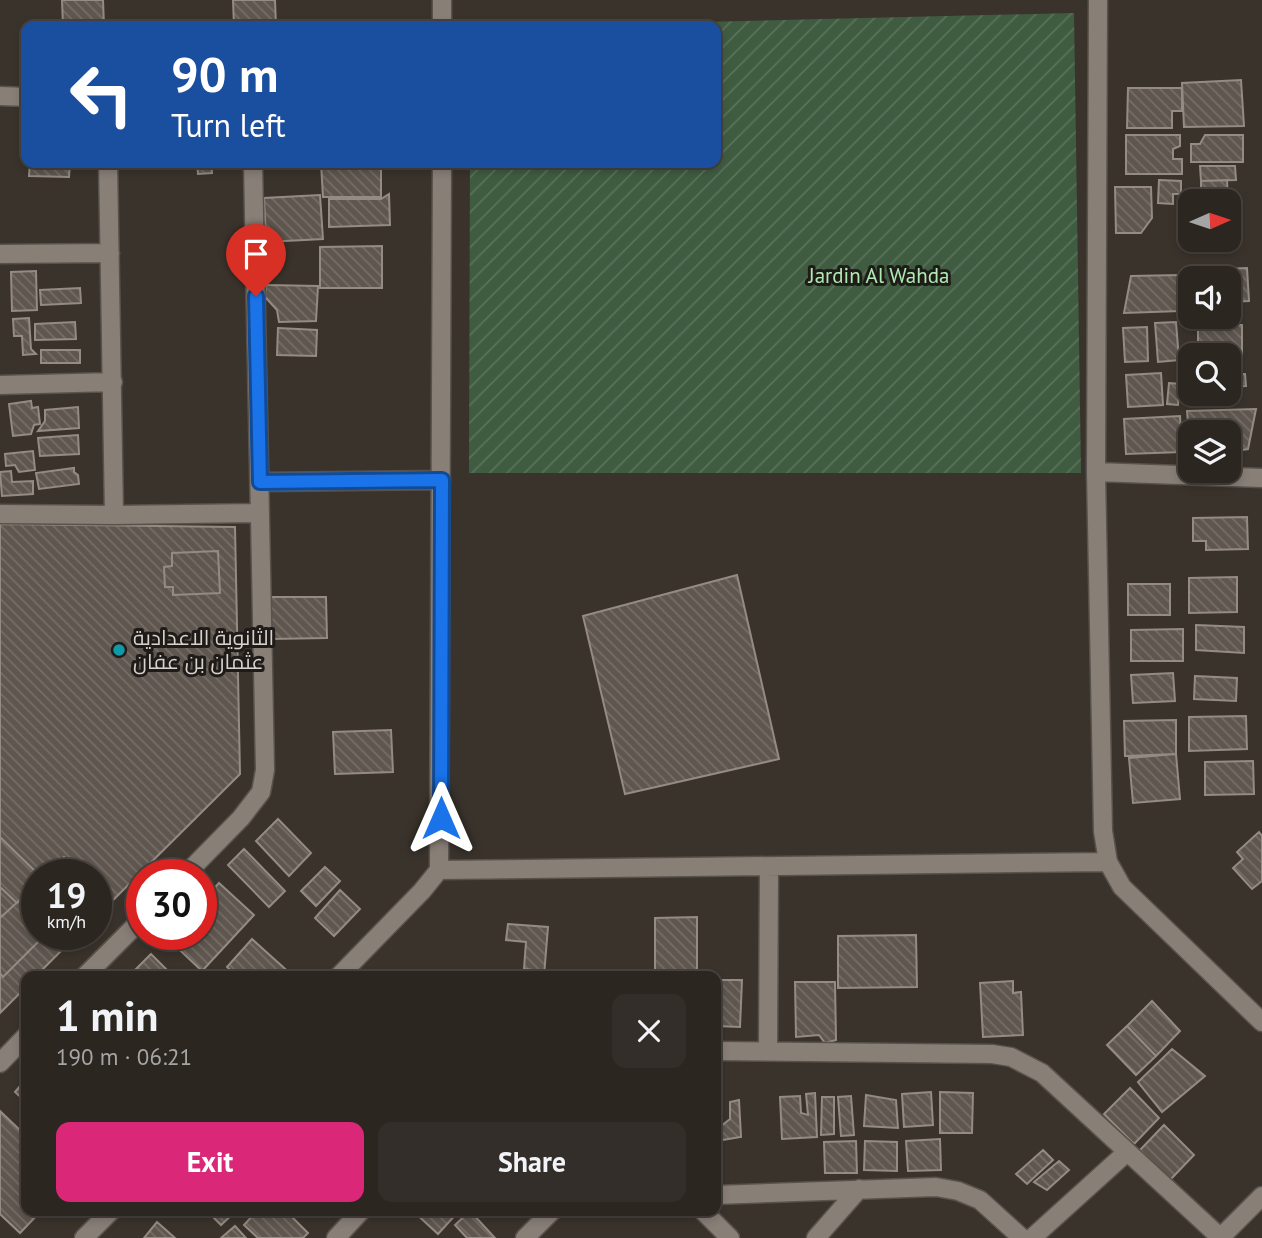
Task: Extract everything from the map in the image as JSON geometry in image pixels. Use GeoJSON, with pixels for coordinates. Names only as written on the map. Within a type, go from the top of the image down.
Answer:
{"type":"FeatureCollection","features":[{"type":"Feature","properties":{"kind":"street"},"geometry":{"type":"LineString","coordinates":[[442,0],[442,21]]}},
{"type":"Feature","properties":{"kind":"street"},"geometry":{"type":"LineString","coordinates":[[1098,0],[1096,472],[1103,831],[1108,862],[1122,887],[1262,1022]]}},
{"type":"Feature","properties":{"kind":"street"},"geometry":{"type":"LineString","coordinates":[[0,96],[21,97]]}},
{"type":"Feature","properties":{"kind":"street"},"geometry":{"type":"LineString","coordinates":[[108,168],[114,515]]}},
{"type":"Feature","properties":{"kind":"street"},"geometry":{"type":"LineString","coordinates":[[201,859],[242,818],[261,792],[265,770],[253,168]]}},
{"type":"Feature","properties":{"kind":"street"},"geometry":{"type":"LineString","coordinates":[[344,971],[439,870],[442,168]]}},
{"type":"Feature","properties":{"kind":"street"},"geometry":{"type":"LineString","coordinates":[[0,254],[110,253]]}},
{"type":"Feature","properties":{"kind":"street"},"geometry":{"type":"LineString","coordinates":[[0,385],[113,382]]}},
{"type":"Feature","properties":{"kind":"street"},"geometry":{"type":"LineString","coordinates":[[1096,472],[1262,478]]}},
{"type":"Feature","properties":{"kind":"street"},"geometry":{"type":"LineString","coordinates":[[260,482],[442,480]]}},
{"type":"Feature","properties":{"kind":"street"},"geometry":{"type":"LineString","coordinates":[[0,514],[260,513]]}},
{"type":"Feature","properties":{"kind":"street"},"geometry":{"type":"LineString","coordinates":[[439,870],[1108,862]]}},
{"type":"Feature","properties":{"kind":"street"},"geometry":{"type":"LineString","coordinates":[[768,1051],[769,868]]}},
{"type":"Feature","properties":{"kind":"street"},"geometry":{"type":"LineString","coordinates":[[90,971],[126,935]]}},
{"type":"Feature","properties":{"kind":"street"},"geometry":{"type":"LineString","coordinates":[[0,1063],[21,1041]]}},
{"type":"Feature","properties":{"kind":"street"},"geometry":{"type":"LineString","coordinates":[[721,1051],[992,1054],[1011,1057],[1042,1073],[1221,1238],[1262,1196]]}},
{"type":"Feature","properties":{"kind":"street"},"geometry":{"type":"LineString","coordinates":[[1032,1238],[1127,1152]]}},
{"type":"Feature","properties":{"kind":"street"},"geometry":{"type":"LineString","coordinates":[[721,1195],[936,1187],[958,1191],[980,1200],[1022,1238]]}},
{"type":"Feature","properties":{"kind":"street"},"geometry":{"type":"LineString","coordinates":[[816,1238],[859,1189]]}},
{"type":"Feature","properties":{"kind":"street"},"geometry":{"type":"LineString","coordinates":[[84,1238],[106,1216]]}},
{"type":"Feature","properties":{"kind":"street"},"geometry":{"type":"LineString","coordinates":[[336,1238],[357,1216]]}},
{"type":"Feature","properties":{"kind":"street"},"geometry":{"type":"LineString","coordinates":[[537,1234],[549,1216]]}},
{"type":"Feature","properties":{"kind":"street"},"geometry":{"type":"LineString","coordinates":[[709,1216],[730,1238]]}},
{"type":"Feature","properties":{"kind":"green space","name":"Jardin Al Wahda"},"geometry":{"type":"Polygon","coordinates":[[[1074,13],[1081,473],[469,473],[470,168],[721,168],[721,22],[1074,13]]]}},
{"type":"Feature","properties":{"kind":"building"},"geometry":{"type":"Polygon","coordinates":[[[62,0],[103,0],[104,21],[63,21],[62,0]]]}},
{"type":"Feature","properties":{"kind":"building"},"geometry":{"type":"Polygon","coordinates":[[[233,0],[275,0],[276,21],[234,21],[233,0]]]}},
{"type":"Feature","properties":{"kind":"building"},"geometry":{"type":"Polygon","coordinates":[[[1241,80],[1244,126],[1184,127],[1182,83],[1241,80]]]}},
{"type":"Feature","properties":{"kind":"building"},"geometry":{"type":"Polygon","coordinates":[[[1128,88],[1182,88],[1182,111],[1172,111],[1172,128],[1127,128],[1128,88]]]}},
{"type":"Feature","properties":{"kind":"building"},"geometry":{"type":"Polygon","coordinates":[[[1126,135],[1180,135],[1180,146],[1173,149],[1173,159],[1182,159],[1182,174],[1126,174],[1126,135]]]}},
{"type":"Feature","properties":{"kind":"building"},"geometry":{"type":"Polygon","coordinates":[[[1205,135],[1243,135],[1243,162],[1191,162],[1191,144],[1200,144],[1205,135]]]}},
{"type":"Feature","properties":{"kind":"building"},"geometry":{"type":"Polygon","coordinates":[[[1200,166],[1235,166],[1236,180],[1201,181],[1200,166]]]}},
{"type":"Feature","properties":{"kind":"building"},"geometry":{"type":"Polygon","coordinates":[[[30,168],[70,168],[69,177],[29,176],[30,168]]]}},
{"type":"Feature","properties":{"kind":"building"},"geometry":{"type":"Polygon","coordinates":[[[197,168],[212,168],[212,173],[198,174],[197,168]]]}},
{"type":"Feature","properties":{"kind":"building"},"geometry":{"type":"Polygon","coordinates":[[[321,168],[381,168],[381,197],[323,197],[321,168]]]}},
{"type":"Feature","properties":{"kind":"building"},"geometry":{"type":"Polygon","coordinates":[[[1159,180],[1181,181],[1178,194],[1173,194],[1173,204],[1158,203],[1159,180]]]}},
{"type":"Feature","properties":{"kind":"building"},"geometry":{"type":"Polygon","coordinates":[[[1227,180],[1227,189],[1201,189],[1201,181],[1227,180]]]}},
{"type":"Feature","properties":{"kind":"building"},"geometry":{"type":"Polygon","coordinates":[[[1115,187],[1151,187],[1152,218],[1141,233],[1116,233],[1115,187]]]}},
{"type":"Feature","properties":{"kind":"building"},"geometry":{"type":"Polygon","coordinates":[[[389,194],[390,225],[329,227],[329,199],[381,199],[389,194]]]}},
{"type":"Feature","properties":{"kind":"building"},"geometry":{"type":"Polygon","coordinates":[[[320,195],[323,239],[266,242],[264,198],[320,195]]]}},
{"type":"Feature","properties":{"kind":"building"},"geometry":{"type":"Polygon","coordinates":[[[382,246],[382,288],[320,288],[320,247],[382,246]]]}},
{"type":"Feature","properties":{"kind":"building"},"geometry":{"type":"Polygon","coordinates":[[[1241,268],[1247,268],[1249,301],[1241,301],[1241,268]]]}},
{"type":"Feature","properties":{"kind":"building"},"geometry":{"type":"Polygon","coordinates":[[[36,271],[37,310],[12,311],[11,272],[36,271]]]}},
{"type":"Feature","properties":{"kind":"building"},"geometry":{"type":"Polygon","coordinates":[[[1178,275],[1178,311],[1124,313],[1131,276],[1178,275]]]}},
{"type":"Feature","properties":{"kind":"building"},"geometry":{"type":"Polygon","coordinates":[[[266,285],[318,286],[316,321],[279,322],[277,310],[265,297],[266,285]]]}},
{"type":"Feature","properties":{"kind":"building"},"geometry":{"type":"Polygon","coordinates":[[[80,288],[81,303],[41,305],[40,290],[80,288]]]}},
{"type":"Feature","properties":{"kind":"building"},"geometry":{"type":"Polygon","coordinates":[[[29,318],[31,349],[36,354],[23,355],[22,336],[14,336],[13,319],[29,318]]]}},
{"type":"Feature","properties":{"kind":"building"},"geometry":{"type":"Polygon","coordinates":[[[75,322],[76,339],[35,340],[35,324],[75,322]]]}},
{"type":"Feature","properties":{"kind":"building"},"geometry":{"type":"Polygon","coordinates":[[[1176,322],[1178,360],[1158,362],[1155,323],[1176,322]]]}},
{"type":"Feature","properties":{"kind":"building"},"geometry":{"type":"Polygon","coordinates":[[[1242,325],[1242,358],[1241,343],[1198,343],[1198,329],[1241,329],[1242,325]]]}},
{"type":"Feature","properties":{"kind":"building"},"geometry":{"type":"Polygon","coordinates":[[[1147,327],[1148,361],[1125,362],[1123,328],[1147,327]]]}},
{"type":"Feature","properties":{"kind":"building"},"geometry":{"type":"Polygon","coordinates":[[[278,328],[317,330],[316,356],[277,355],[278,328]]]}},
{"type":"Feature","properties":{"kind":"building"},"geometry":{"type":"Polygon","coordinates":[[[41,350],[80,350],[80,363],[41,363],[41,350]]]}},
{"type":"Feature","properties":{"kind":"building"},"geometry":{"type":"Polygon","coordinates":[[[1161,373],[1163,405],[1128,407],[1126,375],[1161,373]]]}},
{"type":"Feature","properties":{"kind":"building"},"geometry":{"type":"Polygon","coordinates":[[[1241,374],[1245,374],[1246,386],[1241,386],[1241,374]]]}},
{"type":"Feature","properties":{"kind":"building"},"geometry":{"type":"Polygon","coordinates":[[[1169,383],[1178,384],[1178,405],[1167,404],[1169,383]]]}},
{"type":"Feature","properties":{"kind":"building"},"geometry":{"type":"Polygon","coordinates":[[[31,401],[32,408],[38,407],[40,424],[34,425],[31,434],[13,436],[9,404],[31,401]]]}},
{"type":"Feature","properties":{"kind":"building"},"geometry":{"type":"Polygon","coordinates":[[[78,407],[79,428],[38,431],[45,421],[45,410],[78,407]]]}},
{"type":"Feature","properties":{"kind":"building"},"geometry":{"type":"Polygon","coordinates":[[[1256,409],[1248,449],[1241,450],[1241,420],[1188,420],[1187,411],[1256,409]]]}},
{"type":"Feature","properties":{"kind":"building"},"geometry":{"type":"Polygon","coordinates":[[[1180,416],[1178,452],[1126,454],[1124,419],[1180,416]]]}},
{"type":"Feature","properties":{"kind":"building"},"geometry":{"type":"Polygon","coordinates":[[[78,435],[79,454],[40,456],[38,438],[78,435]]]}},
{"type":"Feature","properties":{"kind":"building"},"geometry":{"type":"Polygon","coordinates":[[[33,451],[35,470],[19,472],[15,465],[6,466],[5,454],[33,451]]]}},
{"type":"Feature","properties":{"kind":"building"},"geometry":{"type":"Polygon","coordinates":[[[74,468],[79,484],[39,489],[36,473],[74,468]]]}},
{"type":"Feature","properties":{"kind":"building"},"geometry":{"type":"Polygon","coordinates":[[[11,471],[12,482],[33,481],[33,494],[2,496],[0,472],[11,471]]]}},
{"type":"Feature","properties":{"kind":"building"},"geometry":{"type":"Polygon","coordinates":[[[1247,517],[1248,549],[1206,550],[1206,541],[1193,541],[1193,518],[1247,517]]]}},
{"type":"Feature","properties":{"kind":"building","name":"الثانوية الاعدادية عثمان بن عفان"},"geometry":{"type":"Polygon","coordinates":[[[0,524],[235,527],[240,774],[154,859],[126,859],[126,887],[112,901],[112,859],[21,859],[21,950],[62,950],[41,971],[21,971],[21,992],[0,1013],[0,524]]]}},
{"type":"Feature","properties":{"kind":"building"},"geometry":{"type":"Polygon","coordinates":[[[218,551],[220,593],[173,595],[173,587],[165,587],[164,567],[172,566],[172,553],[218,551]]]}},
{"type":"Feature","properties":{"kind":"building"},"geometry":{"type":"Polygon","coordinates":[[[737,575],[779,759],[625,794],[583,616],[737,575]]]}},
{"type":"Feature","properties":{"kind":"building"},"geometry":{"type":"Polygon","coordinates":[[[1237,577],[1237,612],[1189,613],[1189,578],[1237,577]]]}},
{"type":"Feature","properties":{"kind":"building"},"geometry":{"type":"Polygon","coordinates":[[[1128,584],[1170,584],[1170,615],[1128,615],[1128,584]]]}},
{"type":"Feature","properties":{"kind":"building"},"geometry":{"type":"Polygon","coordinates":[[[271,597],[326,597],[327,638],[271,639],[271,597]]]}},
{"type":"Feature","properties":{"kind":"building"},"geometry":{"type":"Polygon","coordinates":[[[1196,625],[1244,627],[1244,653],[1196,650],[1196,625]]]}},
{"type":"Feature","properties":{"kind":"building"},"geometry":{"type":"Polygon","coordinates":[[[1183,629],[1183,661],[1131,661],[1131,630],[1183,629]]]}},
{"type":"Feature","properties":{"kind":"building"},"geometry":{"type":"Polygon","coordinates":[[[1173,673],[1175,701],[1133,703],[1131,675],[1173,673]]]}},
{"type":"Feature","properties":{"kind":"building"},"geometry":{"type":"Polygon","coordinates":[[[1195,676],[1237,678],[1236,701],[1194,699],[1195,676]]]}},
{"type":"Feature","properties":{"kind":"building"},"geometry":{"type":"Polygon","coordinates":[[[1246,716],[1247,749],[1189,751],[1189,717],[1246,716]]]}},
{"type":"Feature","properties":{"kind":"building"},"geometry":{"type":"Polygon","coordinates":[[[1176,720],[1176,754],[1125,756],[1124,721],[1176,720]]]}},
{"type":"Feature","properties":{"kind":"building"},"geometry":{"type":"Polygon","coordinates":[[[391,730],[393,772],[335,774],[333,732],[391,730]]]}},
{"type":"Feature","properties":{"kind":"building"},"geometry":{"type":"Polygon","coordinates":[[[1176,754],[1180,799],[1133,803],[1129,758],[1176,754]]]}},
{"type":"Feature","properties":{"kind":"building"},"geometry":{"type":"Polygon","coordinates":[[[1253,761],[1254,794],[1205,795],[1205,762],[1253,761]]]}},
{"type":"Feature","properties":{"kind":"building"},"geometry":{"type":"Polygon","coordinates":[[[278,819],[311,853],[289,876],[256,841],[278,819]]]}},
{"type":"Feature","properties":{"kind":"building"},"geometry":{"type":"Polygon","coordinates":[[[1259,832],[1262,836],[1262,881],[1252,889],[1233,868],[1243,859],[1237,852],[1259,832]]]}},
{"type":"Feature","properties":{"kind":"building"},"geometry":{"type":"Polygon","coordinates":[[[0,837],[23,859],[21,899],[17,903],[0,887],[0,837]]]}},
{"type":"Feature","properties":{"kind":"building"},"geometry":{"type":"Polygon","coordinates":[[[244,849],[285,891],[269,907],[228,865],[244,849]]]}},
{"type":"Feature","properties":{"kind":"building"},"geometry":{"type":"Polygon","coordinates":[[[325,867],[340,881],[316,906],[301,891],[325,867]]]}},
{"type":"Feature","properties":{"kind":"building"},"geometry":{"type":"Polygon","coordinates":[[[219,883],[254,915],[202,971],[180,950],[217,950],[219,883]]]}},
{"type":"Feature","properties":{"kind":"building"},"geometry":{"type":"Polygon","coordinates":[[[340,890],[360,909],[334,936],[315,918],[340,890]]]}},
{"type":"Feature","properties":{"kind":"building"},"geometry":{"type":"Polygon","coordinates":[[[21,899],[21,950],[30,950],[3,977],[0,973],[0,918],[21,899]]]}},
{"type":"Feature","properties":{"kind":"building"},"geometry":{"type":"Polygon","coordinates":[[[697,917],[697,970],[655,970],[655,918],[697,917]]]}},
{"type":"Feature","properties":{"kind":"building"},"geometry":{"type":"Polygon","coordinates":[[[508,924],[548,927],[544,971],[524,969],[526,942],[506,940],[508,924]]]}},
{"type":"Feature","properties":{"kind":"building"},"geometry":{"type":"Polygon","coordinates":[[[916,935],[917,987],[838,988],[838,936],[916,935]]]}},
{"type":"Feature","properties":{"kind":"building"},"geometry":{"type":"Polygon","coordinates":[[[252,939],[287,971],[231,971],[227,967],[252,939]]]}},
{"type":"Feature","properties":{"kind":"building"},"geometry":{"type":"Polygon","coordinates":[[[151,954],[168,971],[134,971],[151,954]]]}},
{"type":"Feature","properties":{"kind":"building"},"geometry":{"type":"Polygon","coordinates":[[[721,980],[742,980],[740,1027],[721,1026],[721,980]]]}},
{"type":"Feature","properties":{"kind":"building"},"geometry":{"type":"Polygon","coordinates":[[[1013,981],[1013,993],[1021,992],[1023,1035],[983,1037],[980,983],[1013,981]]]}},
{"type":"Feature","properties":{"kind":"building"},"geometry":{"type":"Polygon","coordinates":[[[795,982],[835,982],[836,1040],[825,1043],[819,1035],[796,1037],[795,982]]]}},
{"type":"Feature","properties":{"kind":"building"},"geometry":{"type":"Polygon","coordinates":[[[1152,1001],[1180,1031],[1156,1056],[1127,1026],[1152,1001]]]}},
{"type":"Feature","properties":{"kind":"building"},"geometry":{"type":"Polygon","coordinates":[[[1127,1026],[1156,1056],[1136,1075],[1107,1045],[1127,1026]]]}},
{"type":"Feature","properties":{"kind":"building"},"geometry":{"type":"Polygon","coordinates":[[[1172,1049],[1205,1076],[1162,1112],[1138,1082],[1172,1049]]]}},
{"type":"Feature","properties":{"kind":"building"},"geometry":{"type":"Polygon","coordinates":[[[21,1085],[21,1097],[15,1092],[21,1085]]]}},
{"type":"Feature","properties":{"kind":"building"},"geometry":{"type":"Polygon","coordinates":[[[1130,1088],[1159,1118],[1134,1144],[1104,1114],[1130,1088]]]}},
{"type":"Feature","properties":{"kind":"building"},"geometry":{"type":"Polygon","coordinates":[[[931,1092],[933,1125],[904,1127],[902,1094],[931,1092]]]}},
{"type":"Feature","properties":{"kind":"building"},"geometry":{"type":"Polygon","coordinates":[[[940,1092],[973,1093],[972,1133],[940,1133],[940,1092]]]}},
{"type":"Feature","properties":{"kind":"building"},"geometry":{"type":"Polygon","coordinates":[[[815,1093],[817,1137],[782,1139],[780,1097],[800,1096],[801,1113],[808,1115],[806,1094],[815,1093]]]}},
{"type":"Feature","properties":{"kind":"building"},"geometry":{"type":"Polygon","coordinates":[[[866,1095],[896,1100],[898,1128],[864,1126],[866,1095]]]}},
{"type":"Feature","properties":{"kind":"building"},"geometry":{"type":"Polygon","coordinates":[[[851,1096],[854,1135],[841,1136],[838,1097],[851,1096]]]}},
{"type":"Feature","properties":{"kind":"building"},"geometry":{"type":"Polygon","coordinates":[[[822,1097],[834,1097],[834,1134],[821,1135],[822,1097]]]}},
{"type":"Feature","properties":{"kind":"building"},"geometry":{"type":"Polygon","coordinates":[[[739,1100],[741,1137],[722,1140],[721,1126],[730,1119],[730,1102],[739,1100]]]}},
{"type":"Feature","properties":{"kind":"building"},"geometry":{"type":"Polygon","coordinates":[[[0,1111],[21,1131],[21,1216],[36,1216],[20,1233],[0,1214],[0,1111]]]}},
{"type":"Feature","properties":{"kind":"building"},"geometry":{"type":"Polygon","coordinates":[[[1164,1125],[1194,1155],[1170,1180],[1140,1150],[1164,1125]]]}},
{"type":"Feature","properties":{"kind":"building"},"geometry":{"type":"Polygon","coordinates":[[[940,1139],[941,1170],[908,1171],[906,1141],[940,1139]]]}},
{"type":"Feature","properties":{"kind":"building"},"geometry":{"type":"Polygon","coordinates":[[[856,1141],[857,1173],[825,1173],[824,1142],[856,1141]]]}},
{"type":"Feature","properties":{"kind":"building"},"geometry":{"type":"Polygon","coordinates":[[[865,1141],[897,1142],[897,1171],[864,1170],[865,1141]]]}},
{"type":"Feature","properties":{"kind":"building"},"geometry":{"type":"Polygon","coordinates":[[[1043,1150],[1053,1160],[1027,1184],[1016,1174],[1043,1150]]]}},
{"type":"Feature","properties":{"kind":"building"},"geometry":{"type":"Polygon","coordinates":[[[1059,1161],[1069,1170],[1047,1190],[1034,1182],[1059,1161]]]}},
{"type":"Feature","properties":{"kind":"building"},"geometry":{"type":"Polygon","coordinates":[[[212,1216],[231,1216],[221,1225],[212,1216]]]}},
{"type":"Feature","properties":{"kind":"building"},"geometry":{"type":"Polygon","coordinates":[[[252,1216],[291,1216],[308,1233],[303,1238],[258,1238],[244,1225],[252,1216]]]}},
{"type":"Feature","properties":{"kind":"building"},"geometry":{"type":"Polygon","coordinates":[[[418,1216],[454,1216],[438,1234],[418,1216]]]}},
{"type":"Feature","properties":{"kind":"building"},"geometry":{"type":"Polygon","coordinates":[[[465,1216],[475,1216],[495,1238],[467,1238],[455,1225],[465,1216]]]}},
{"type":"Feature","properties":{"kind":"building"},"geometry":{"type":"Polygon","coordinates":[[[157,1222],[175,1238],[144,1238],[157,1222]]]}},
{"type":"Feature","properties":{"kind":"building"},"geometry":{"type":"Polygon","coordinates":[[[235,1226],[246,1238],[221,1238],[235,1226]]]}},
{"type":"Feature","properties":{"kind":"place","name":"الثانوية الاعدادية عثمان بن عفان"},"geometry":{"type":"Point","coordinates":[119,650]}},
{"type":"Feature","properties":{"kind":"route"},"geometry":{"type":"LineString","coordinates":[[256,296],[260,482],[442,480],[441,818]]}}]}
